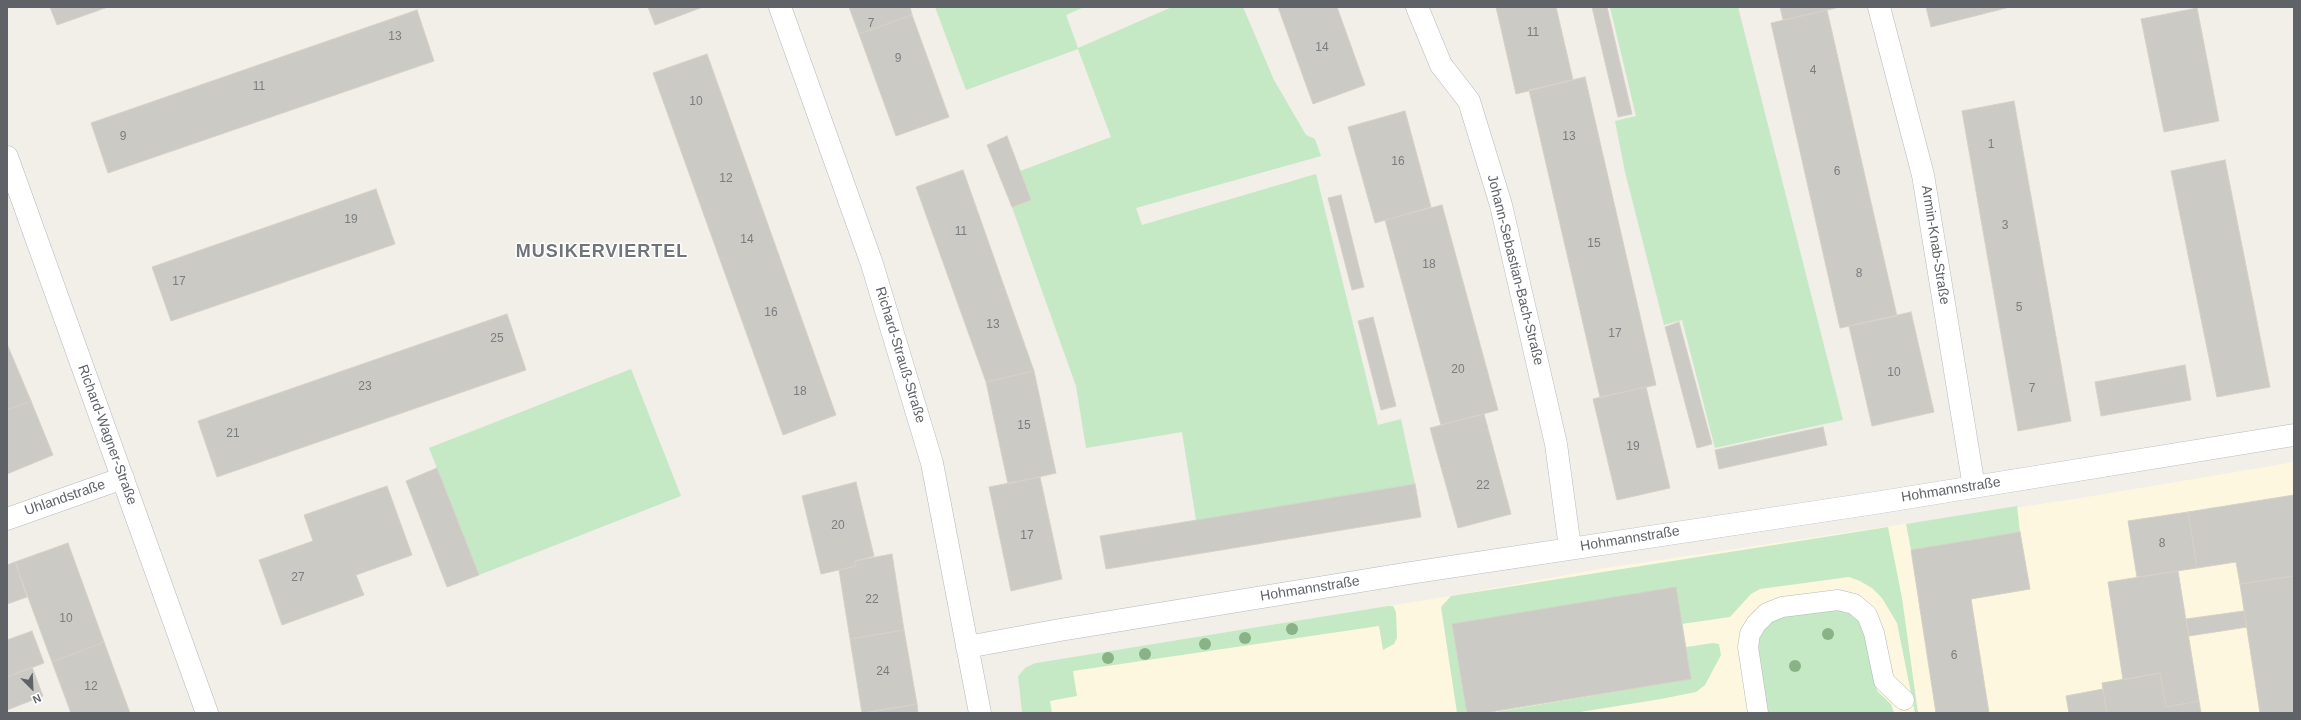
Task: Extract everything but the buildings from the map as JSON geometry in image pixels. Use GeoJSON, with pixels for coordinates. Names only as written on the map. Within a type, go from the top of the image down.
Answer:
{"type":"FeatureCollection","features":[{"type":"Feature","properties":{"kind":"street","name":"Richard-Strauß-Straße"},"geometry":{"type":"LineString","coordinates":[[780,7],[872,264],[932,462],[980,713]]}},
{"type":"Feature","properties":{"kind":"street","name":"Johann-Sebastian-Bach-Straße"},"geometry":{"type":"LineString","coordinates":[[1417,7],[1441,65],[1469,100],[1501,205],[1556,444],[1570,548]]}},
{"type":"Feature","properties":{"kind":"street","name":"Armin-Knab-Straße"},"geometry":{"type":"LineString","coordinates":[[1879,7],[1923,175],[1974,487]]}},
{"type":"Feature","properties":{"kind":"street","name":"Richard-Wagner-Straße"},"geometry":{"type":"LineString","coordinates":[[7,157],[208,713]]}},
{"type":"Feature","properties":{"kind":"street","name":"Hohmannstraße"},"geometry":{"type":"LineString","coordinates":[[967,647],[1068,628],[1570,548],[1974,487],[2294,435]]}},
{"type":"Feature","properties":{"kind":"street","name":"Uhlandstraße"},"geometry":{"type":"LineString","coordinates":[[7,518],[122,478]]}},
{"type":"Feature","properties":{"kind":"lane"},"geometry":{"type":"LineString","coordinates":[[1758,713],[1748,647],[1750,634],[1756,624],[1767,613],[1782,606],[1838,600],[1854,604],[1867,615],[1874,634],[1884,681],[1904,700]]}},
{"type":"Feature","properties":{"kind":"shaded area"},"geometry":{"type":"Polygon","coordinates":[[[2294,462],[2294,713],[1022,713],[1018,676],[1026,667],[1036,663],[1451,596],[1599,569],[2075,499],[2294,462]]]}},
{"type":"Feature","properties":{"kind":"green space"},"geometry":{"type":"Polygon","coordinates":[[[935,7],[1084,7],[1066,15],[1078,48],[1172,7],[1243,7],[1274,80],[1306,135],[1315,139],[1321,156],[1136,208],[1142,225],[1316,174],[1378,425],[1401,419],[1415,484],[1196,520],[1182,432],[1086,448],[1076,386],[1012,207],[1031,200],[1020,171],[1111,137],[1078,49],[966,90],[935,7]]]}},
{"type":"Feature","properties":{"kind":"green space"},"geometry":{"type":"Polygon","coordinates":[[[1610,7],[1738,7],[1843,420],[1715,448],[1682,320],[1664,325],[1625,172],[1615,121],[1636,116],[1610,7]]]}},
{"type":"Feature","properties":{"kind":"green space"},"geometry":{"type":"Polygon","coordinates":[[[631,369],[681,496],[479,575],[429,448],[631,369]]]}},
{"type":"Feature","properties":{"kind":"green space"},"geometry":{"type":"Polygon","coordinates":[[[2017,506],[2020,532],[1911,550],[1906,524],[2017,506]]]}},
{"type":"Feature","properties":{"kind":"green space"},"geometry":{"type":"Polygon","coordinates":[[[1888,527],[1902,598],[1918,713],[1915,713],[1897,623],[1882,598],[1872,588],[1849,577],[1760,589],[1751,594],[1730,617],[1682,624],[1676,588],[1452,625],[1467,713],[1457,713],[1441,607],[1451,596],[1888,527]]]}},
{"type":"Feature","properties":{"kind":"green space"},"geometry":{"type":"Polygon","coordinates":[[[1393,606],[1396,612],[1397,638],[1394,644],[1383,650],[1379,626],[1073,671],[1077,696],[1050,701],[1052,713],[1022,713],[1018,676],[1026,667],[1036,663],[1393,606]]]}},
{"type":"Feature","properties":{"kind":"green space"},"geometry":{"type":"Polygon","coordinates":[[[1834,607],[1855,614],[1866,633],[1877,691],[1891,704],[1894,713],[1768,713],[1757,649],[1759,636],[1765,626],[1775,618],[1834,607]]]}},
{"type":"Feature","properties":{"kind":"green space"},"geometry":{"type":"Polygon","coordinates":[[[1713,643],[1719,644],[1721,655],[1705,685],[1696,692],[1574,713],[1490,713],[1691,679],[1686,647],[1713,643]]]}},
{"type":"Feature","properties":{"kind":"district","name":"MUSIKERVIERTEL"},"geometry":{"type":"Point","coordinates":[602,252]}}]}
